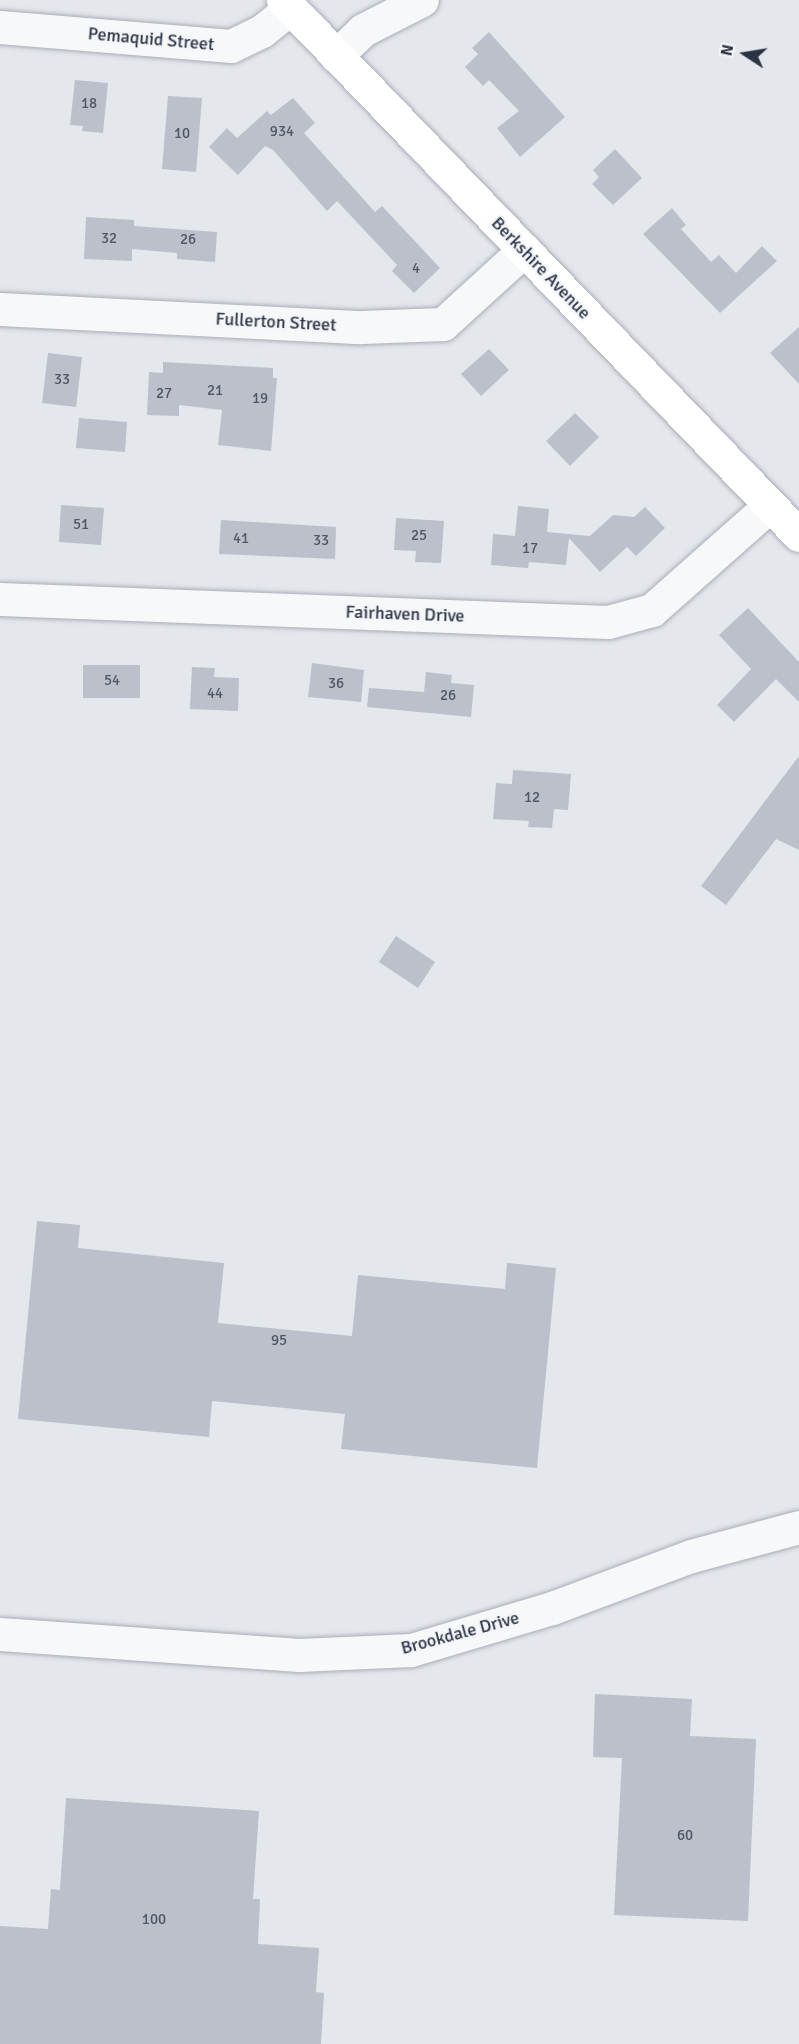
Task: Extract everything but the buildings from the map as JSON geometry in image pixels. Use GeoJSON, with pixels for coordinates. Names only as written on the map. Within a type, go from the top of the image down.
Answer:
{"type":"FeatureCollection","features":[{"type":"Feature","properties":{"kind":"main road","name":"Berkshire Avenue"},"geometry":{"type":"LineString","coordinates":[[286,4],[799,535]]}},
{"type":"Feature","properties":{"kind":"street"},"geometry":{"type":"LineString","coordinates":[[336,56],[363,30],[422,0]]}},
{"type":"Feature","properties":{"kind":"street","name":"Pemaquid Street"},"geometry":{"type":"LineString","coordinates":[[0,27],[231,46],[262,31],[286,4]]}},
{"type":"Feature","properties":{"kind":"street","name":"Fullerton Street"},"geometry":{"type":"LineString","coordinates":[[0,309],[361,327],[442,324],[524,250]]}},
{"type":"Feature","properties":{"kind":"street","name":"Fairhaven Drive"},"geometry":{"type":"LineString","coordinates":[[0,599],[608,622],[652,610],[769,506]]}},
{"type":"Feature","properties":{"kind":"street","name":"Brookdale Drive"},"geometry":{"type":"LineString","coordinates":[[0,1634],[299,1655],[411,1650],[552,1608],[690,1556],[799,1527]]}}]}
